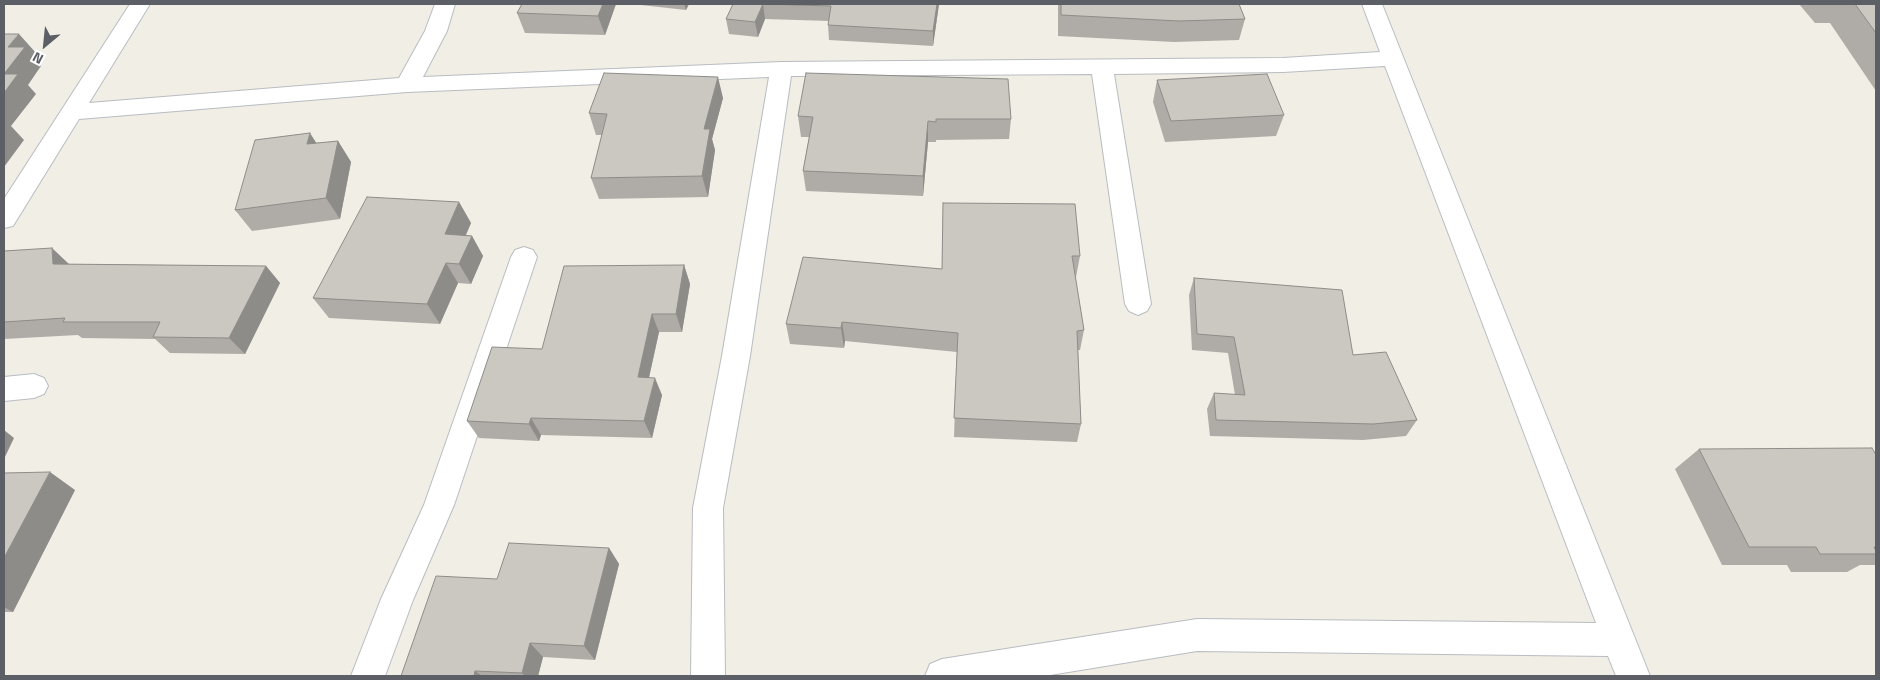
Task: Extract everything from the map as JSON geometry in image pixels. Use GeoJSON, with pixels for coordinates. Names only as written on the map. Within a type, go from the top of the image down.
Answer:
{"type":"FeatureCollection","features":[{"type":"Feature","properties":{"kind":"street"},"geometry":{"type":"LineString","coordinates":[[4,219],[140,4]]}},
{"type":"Feature","properties":{"kind":"street"},"geometry":{"type":"LineString","coordinates":[[407,84],[436,31],[445,4]]}},
{"type":"Feature","properties":{"kind":"street"},"geometry":{"type":"LineString","coordinates":[[1372,4],[1633,676]]}},
{"type":"Feature","properties":{"kind":"street"},"geometry":{"type":"LineString","coordinates":[[70,112],[407,84],[781,70],[1283,65],[1394,58]]}},
{"type":"Feature","properties":{"kind":"street"},"geometry":{"type":"LineString","coordinates":[[1102,67],[1138,304]]}},
{"type":"Feature","properties":{"kind":"street"},"geometry":{"type":"LineString","coordinates":[[708,676],[708,508],[736,356],[781,70]]}},
{"type":"Feature","properties":{"kind":"street"},"geometry":{"type":"LineString","coordinates":[[368,676],[397,600],[439,505],[524,257]]}},
{"type":"Feature","properties":{"kind":"street"},"geometry":{"type":"LineString","coordinates":[[4,389],[34,386]]}},
{"type":"Feature","properties":{"kind":"street"},"geometry":{"type":"LineString","coordinates":[[942,676],[1197,635],[1620,640]]}},
{"type":"Feature","properties":{"kind":"building"},"geometry":{"type":"Polygon","coordinates":[[[522,4],[603,4],[598,16],[517,13],[522,4]]]}},
{"type":"Feature","properties":{"kind":"building"},"geometry":{"type":"Polygon","coordinates":[[[733,4],[763,4],[755,22],[726,19],[733,4]]]}},
{"type":"Feature","properties":{"kind":"building"},"geometry":{"type":"Polygon","coordinates":[[[763,4],[937,4],[933,31],[828,25],[831,6],[763,4]]]}},
{"type":"Feature","properties":{"kind":"building"},"geometry":{"type":"Polygon","coordinates":[[[1061,4],[1239,4],[1245,19],[1179,21],[1061,15],[1061,4]]]}},
{"type":"Feature","properties":{"kind":"building"},"geometry":{"type":"Polygon","coordinates":[[[1855,4],[1876,4],[1876,33],[1855,4]]]}},
{"type":"Feature","properties":{"kind":"building"},"geometry":{"type":"Polygon","coordinates":[[[4,34],[19,34],[8,47],[25,47],[4,74],[4,34]]]}},
{"type":"Feature","properties":{"kind":"building"},"geometry":{"type":"Polygon","coordinates":[[[604,73],[718,77],[704,129],[710,129],[702,176],[591,178],[607,114],[589,113],[604,73]]]}},
{"type":"Feature","properties":{"kind":"building"},"geometry":{"type":"Polygon","coordinates":[[[806,73],[1008,79],[1011,119],[936,119],[936,122],[928,121],[923,176],[803,171],[813,117],[798,116],[806,73]]]}},
{"type":"Feature","properties":{"kind":"building"},"geometry":{"type":"Polygon","coordinates":[[[4,74],[18,74],[4,93],[4,74]]]}},
{"type":"Feature","properties":{"kind":"building"},"geometry":{"type":"Polygon","coordinates":[[[1267,74],[1284,115],[1171,121],[1157,80],[1267,74]]]}},
{"type":"Feature","properties":{"kind":"building"},"geometry":{"type":"Polygon","coordinates":[[[310,133],[307,144],[338,141],[326,198],[235,210],[255,140],[310,133]]]}},
{"type":"Feature","properties":{"kind":"building"},"geometry":{"type":"Polygon","coordinates":[[[367,197],[459,202],[445,234],[472,236],[459,264],[446,263],[427,304],[313,298],[367,197]]]}},
{"type":"Feature","properties":{"kind":"building"},"geometry":{"type":"Polygon","coordinates":[[[943,203],[1075,204],[1080,256],[1072,256],[1084,330],[1077,331],[1081,424],[954,418],[958,333],[842,322],[841,328],[786,324],[803,257],[942,269],[943,203]]]}},
{"type":"Feature","properties":{"kind":"building"},"geometry":{"type":"Polygon","coordinates":[[[52,248],[53,264],[266,266],[229,338],[153,337],[160,322],[63,322],[65,318],[4,322],[4,251],[52,248]]]}},
{"type":"Feature","properties":{"kind":"building"},"geometry":{"type":"Polygon","coordinates":[[[684,265],[676,314],[652,314],[638,377],[655,378],[644,421],[531,418],[529,424],[467,421],[492,347],[542,349],[564,266],[684,265]]]}},
{"type":"Feature","properties":{"kind":"building"},"geometry":{"type":"Polygon","coordinates":[[[1194,278],[1342,290],[1353,355],[1386,352],[1417,420],[1373,424],[1216,420],[1214,393],[1245,395],[1234,337],[1197,334],[1194,278]]]}},
{"type":"Feature","properties":{"kind":"building"},"geometry":{"type":"Polygon","coordinates":[[[1872,448],[1876,455],[1876,547],[1874,547],[1876,554],[1820,554],[1816,547],[1749,547],[1699,449],[1872,448]]]}},
{"type":"Feature","properties":{"kind":"building"},"geometry":{"type":"Polygon","coordinates":[[[50,472],[4,558],[4,473],[50,472]]]}},
{"type":"Feature","properties":{"kind":"building"},"geometry":{"type":"Polygon","coordinates":[[[509,543],[609,548],[584,646],[530,643],[522,673],[475,671],[474,676],[401,676],[436,576],[497,579],[509,543]]]}}]}
